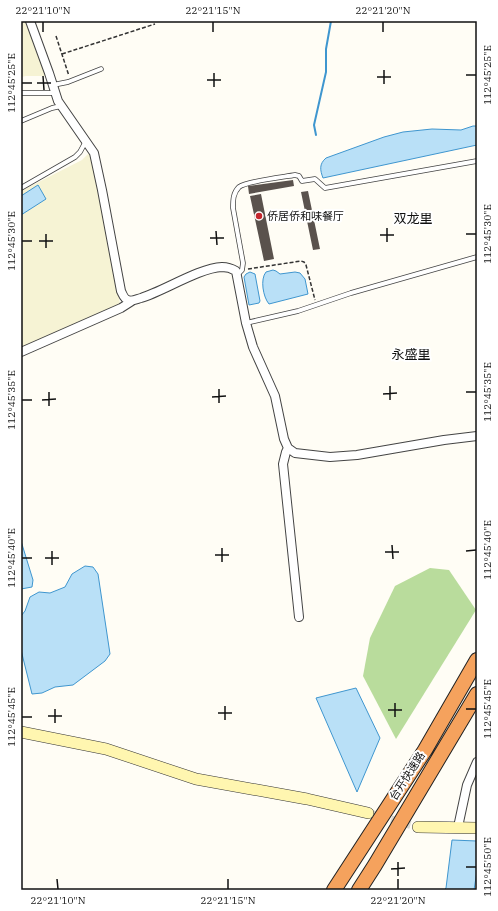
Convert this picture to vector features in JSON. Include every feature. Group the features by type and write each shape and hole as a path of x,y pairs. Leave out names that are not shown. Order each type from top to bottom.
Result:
{"highway":[{"name":"台开快速路","path":"334,890 425,750 477,660"},
{"name":"台开快速路","path":"359,890 477,694"}],"street":[{"path":"30,21 61,106 94,153 121,291 123,297 132,301"},
{"path":"21,352 121,308 132,301 150,295 199,273 216,268 231,268 236,272 240,271 246,323 253,347 275,396 282,433 288,448 295,453 330,457 357,455 444,440 477,436"},
{"path":"288,448 283,464 298,617"},
{"path":"21,732 106,749 196,779 307,799 368,813"},
{"path":"458,827 467,785 477,762"},
{"path":"418,826 477,828"}],"lane":[{"path":"21,93 54,89 101,69"},
{"path":"21,120 61,106"},
{"path":"21,188 75,157 87,141"},
{"path":"240,271 244,263 233,202 236,191 244,184 296,175 302,181 315,179 325,188 477,161"},
{"path":"246,323 298,312 351,293 477,257"}],"path":[{"path":"62,54 155,24"},
{"path":"56,36 71,81"},
{"path":"240,271 301,261 304,262 316,305"}],"shaded area":[{"path":"21,21 25,21 48,76 21,77"},
{"path":"90,152 95,169 120,304 21,350 21,191 82,160"}],"green space":[{"path":"430,568 449,570 476,610 396,739 363,676 370,638 395,586"}],"water":[{"path":"477,126 477,145 323,178 321,165 326,158 384,137 403,132 432,129 461,130"},
{"path":"38,185 46,199 21,215 21,196"},
{"path":"273,270 280,274 295,272 300,273 305,279 308,294 269,304 264,293 263,279 266,272"},
{"path":"250,272 255,274 260,301 259,303 249,305 244,277"},
{"path":"21,541 33,580 32,587 21,589"},
{"path":"85,566 93,567 98,574 110,654 105,661 73,685 55,687 42,693 32,694 21,650 21,616 25,611 30,597 39,592 50,593 65,587 72,574"},
{"path":"356,688 380,738 357,792 316,698"},
{"path":"452,840 477,841 477,871 474,890 444,890 446,888"}],"building":[{"path":"293,180 294,186 249,194 248,186"},
{"path":"308,191 320,249 313,250 301,192"},
{"path":"261,194 274,259 264,261 250,196"}],"waterway":[{"path":"316,135 314,125 326,72 326,49 331,21"}],"tunnel":[{"path":"368,813 418,827"}],"place":[{"name":"侨居侨和味餐厅","path":"259,216"}],"district":[{"name":"双龙里","path":"413,218"},
{"name":"永盛里","path":"411,354"}]}
